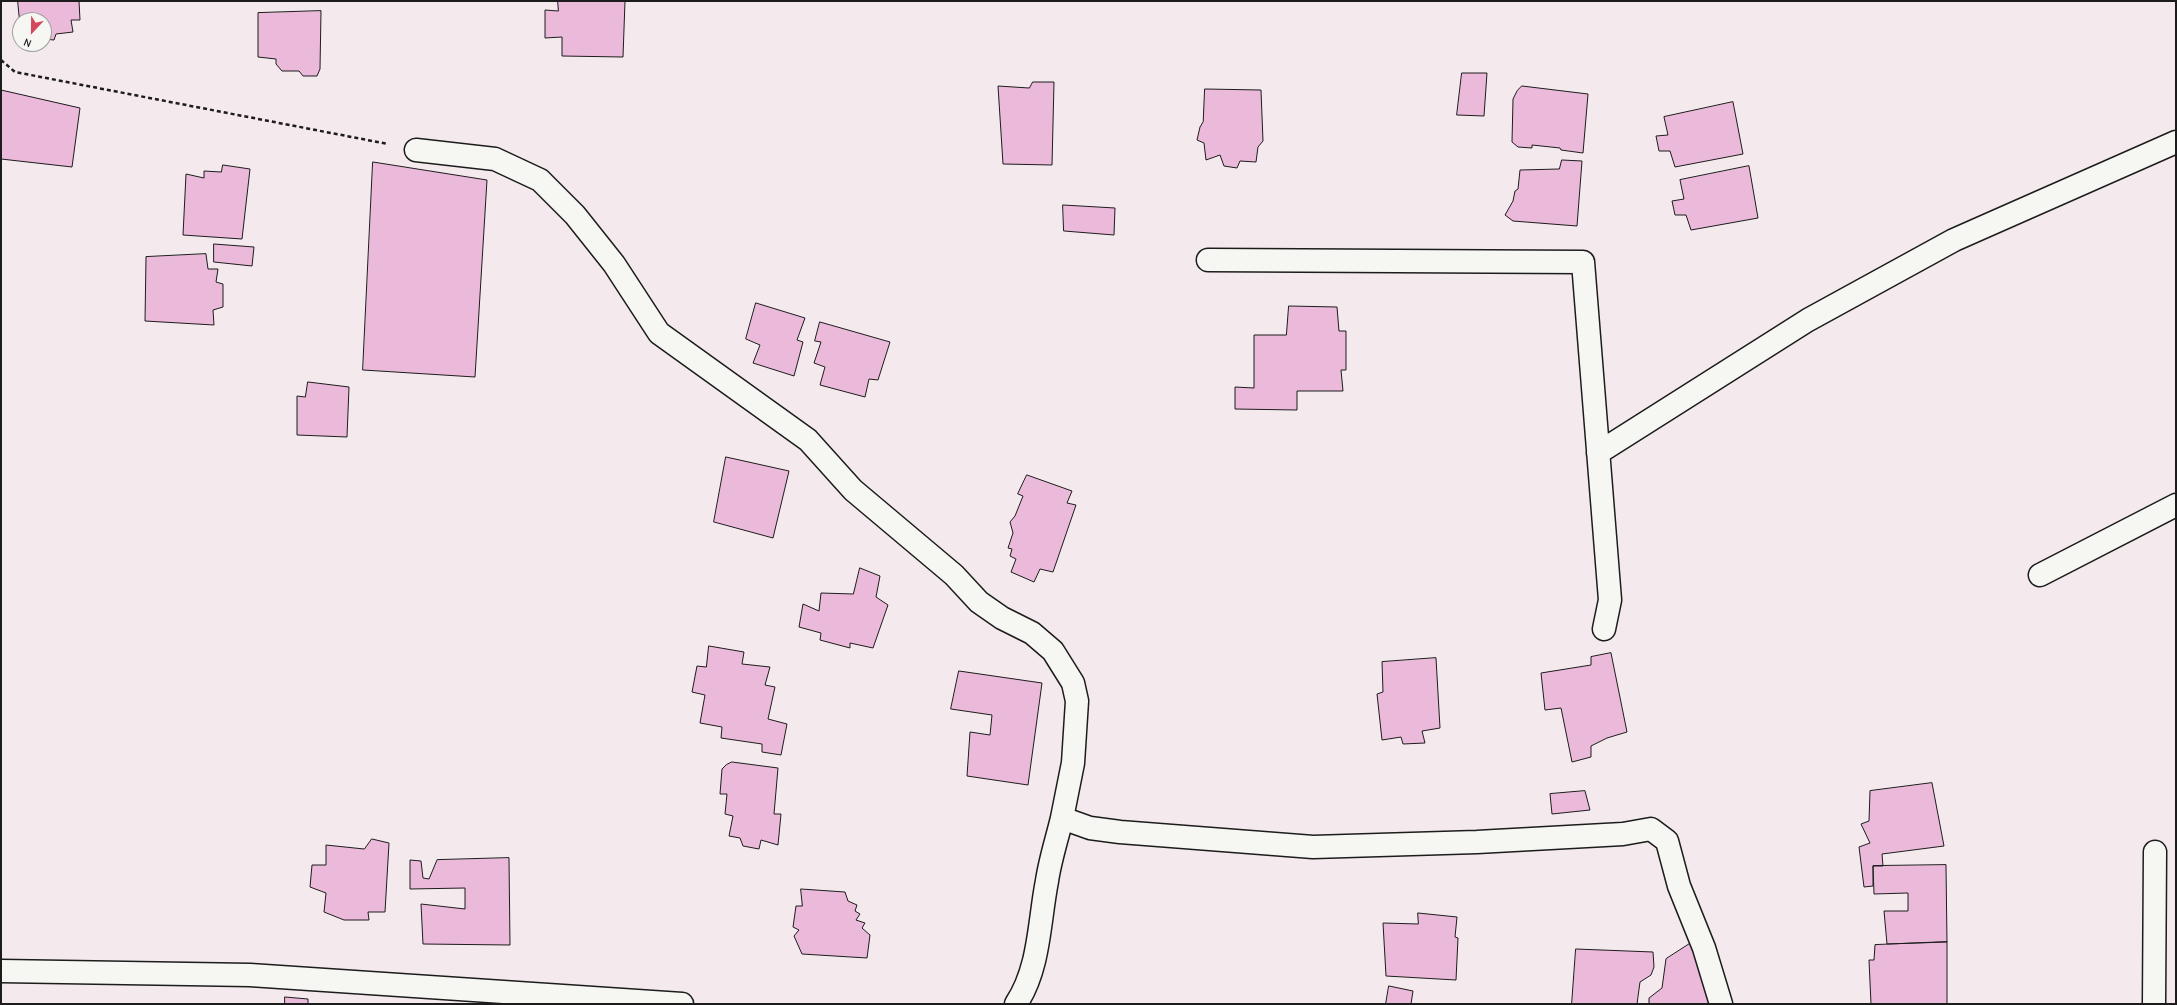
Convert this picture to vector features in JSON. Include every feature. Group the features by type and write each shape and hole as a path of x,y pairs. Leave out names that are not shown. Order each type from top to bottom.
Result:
{"street":[{"path":"1598,453 1808,320 1954,240 2176,142"},
{"path":"416,150 495,160 540,180 575,215 614,264 659,333 808,440 853,490 954,575 979,602 1002,618 1032,633 1053,651 1073,683 1077,701 1073,763 1062,818 1046,880 1041,927 1029,980 1016,1004"},
{"path":"1208,260 1583,262 1610,600 1604,629"},
{"path":"2040,575 2176,505"},
{"path":"1062,818 1090,828 1120,832 1313,847 1477,842 1623,834 1651,829 1667,841 1679,886 1704,948 1721,1004"},
{"path":"2154,1004 2155,852"},
{"path":"1,971 250,975 682,1004"}],"path":[{"path":"1,60 15,72 416,150"}],"building":[{"path":"18,1 79,1 80,20 71,20 73,32 56,34 54,40 52,40 52,12 19,12"},
{"path":"558,1 625,1 623,57 562,56 562,37 545,38 545,10 558,11"},
{"path":"321,11 320,69 317,76 303,76 299,71 282,71 276,64 276,59 258,57 258,13"},
{"path":"1462,73 1487,73 1484,116 1457,115"},
{"path":"1033,82 1054,82 1052,165 1003,164 998,86 1029,88"},
{"path":"1522,86 1588,94 1583,153 1561,150 1560,148 1532,145 1532,148 1518,147 1512,142 1513,99 1517,91"},
{"path":"1205,89 1261,90 1263,141 1258,147 1256,162 1240,161 1237,168 1224,166 1220,155 1206,160 1204,143 1197,140 1200,127 1203,122"},
{"path":"1,90 80,108 72,167 1,159"},
{"path":"1733,102 1743,154 1675,167 1670,151 1659,151 1656,136 1668,135 1664,117"},
{"path":"1562,160 1582,161 1577,226 1513,221 1505,215 1513,201 1515,191 1518,189 1520,170 1559,169"},
{"path":"373,162 487,180 475,377 363,370"},
{"path":"223,165 250,169 242,239 183,235 186,174 204,178 204,171 221,172"},
{"path":"1749,166 1758,218 1691,230 1686,215 1675,215 1672,201 1684,199 1680,180"},
{"path":"1063,205 1115,208 1114,235 1064,231"},
{"path":"214,244 254,247 252,266 214,262"},
{"path":"206,254 208,269 218,269 216,282 223,284 223,307 213,310 214,325 145,321 146,257"},
{"path":"756,303 805,318 797,340 803,342 794,376 753,363 760,345 746,339"},
{"path":"1289,306 1337,307 1339,331 1346,331 1346,370 1341,370 1343,391 1297,391 1297,410 1235,409 1235,387 1254,388 1254,335 1286,335"},
{"path":"820,322 890,342 878,380 869,379 865,397 820,385 825,367 814,363 821,342 815,341"},
{"path":"308,382 349,387 347,437 297,435 297,396 305,397"},
{"path":"726,457 789,471 773,538 714,522"},
{"path":"1027,475 1072,491 1067,503 1076,505 1053,572 1040,569 1034,582 1011,572 1016,559 1010,556 1012,549 1008,548 1013,533 1010,522 1015,516 1023,496 1018,494"},
{"path":"860,568 880,576 876,597 888,605 873,648 850,643 850,648 820,640 821,633 799,627 803,604 819,611 821,593 853,594"},
{"path":"709,646 744,652 742,664 770,667 765,685 775,687 768,719 787,724 781,755 762,752 762,744 721,738 722,727 700,723 705,695 692,692 697,666 706,667"},
{"path":"1611,653 1627,732 1607,738 1591,746 1591,757 1572,762 1561,708 1545,710 1541,673 1591,665 1591,657"},
{"path":"1436,658 1440,728 1422,731 1425,743 1403,744 1401,737 1382,740 1377,694 1383,692 1382,662"},
{"path":"959,671 1042,683 1028,785 967,776 970,732 990,735 992,715 951,709"},
{"path":"732,762 778,768 774,814 781,814 778,845 761,840 759,849 743,846 740,838 729,836 733,816 725,814 727,794 720,794 722,769"},
{"path":"1932,783 1944,846 1882,854 1883,866 1873,866 1873,886 1864,887 1859,847 1870,843 1861,824 1869,821 1870,791"},
{"path":"1585,791 1590,810 1552,814 1550,794"},
{"path":"372,839 389,843 385,912 368,912 369,920 344,920 324,912 326,893 310,887 312,865 326,865 326,845 364,849"},
{"path":"509,858 510,945 423,944 421,904 465,909 465,888 410,889 410,860 421,861 423,878 429,879 437,860"},
{"path":"1946,865 1947,942 1887,944 1884,911 1908,911 1908,893 1874,894 1873,866"},
{"path":"801,889 845,892 848,901 857,905 855,911 860,914 856,920 865,923 862,928 870,935 867,958 802,954 794,936 799,930 793,927 796,906 802,906"},
{"path":"1418,913 1457,917 1455,937 1458,938 1456,980 1386,976 1383,923 1418,924"},
{"path":"1947,942 1947,1004 1871,1004 1869,960 1874,960 1875,945"},
{"path":"1691,943 1710,1004 1649,1004 1649,998 1662,988 1666,959"},
{"path":"1576,949 1653,952 1654,967 1651,975 1640,982 1637,1004 1572,1004"},
{"path":"1389,986 1413,991 1411,1004 1386,1004"},
{"path":"285,997 308,999 308,1004 285,1004"}]}
